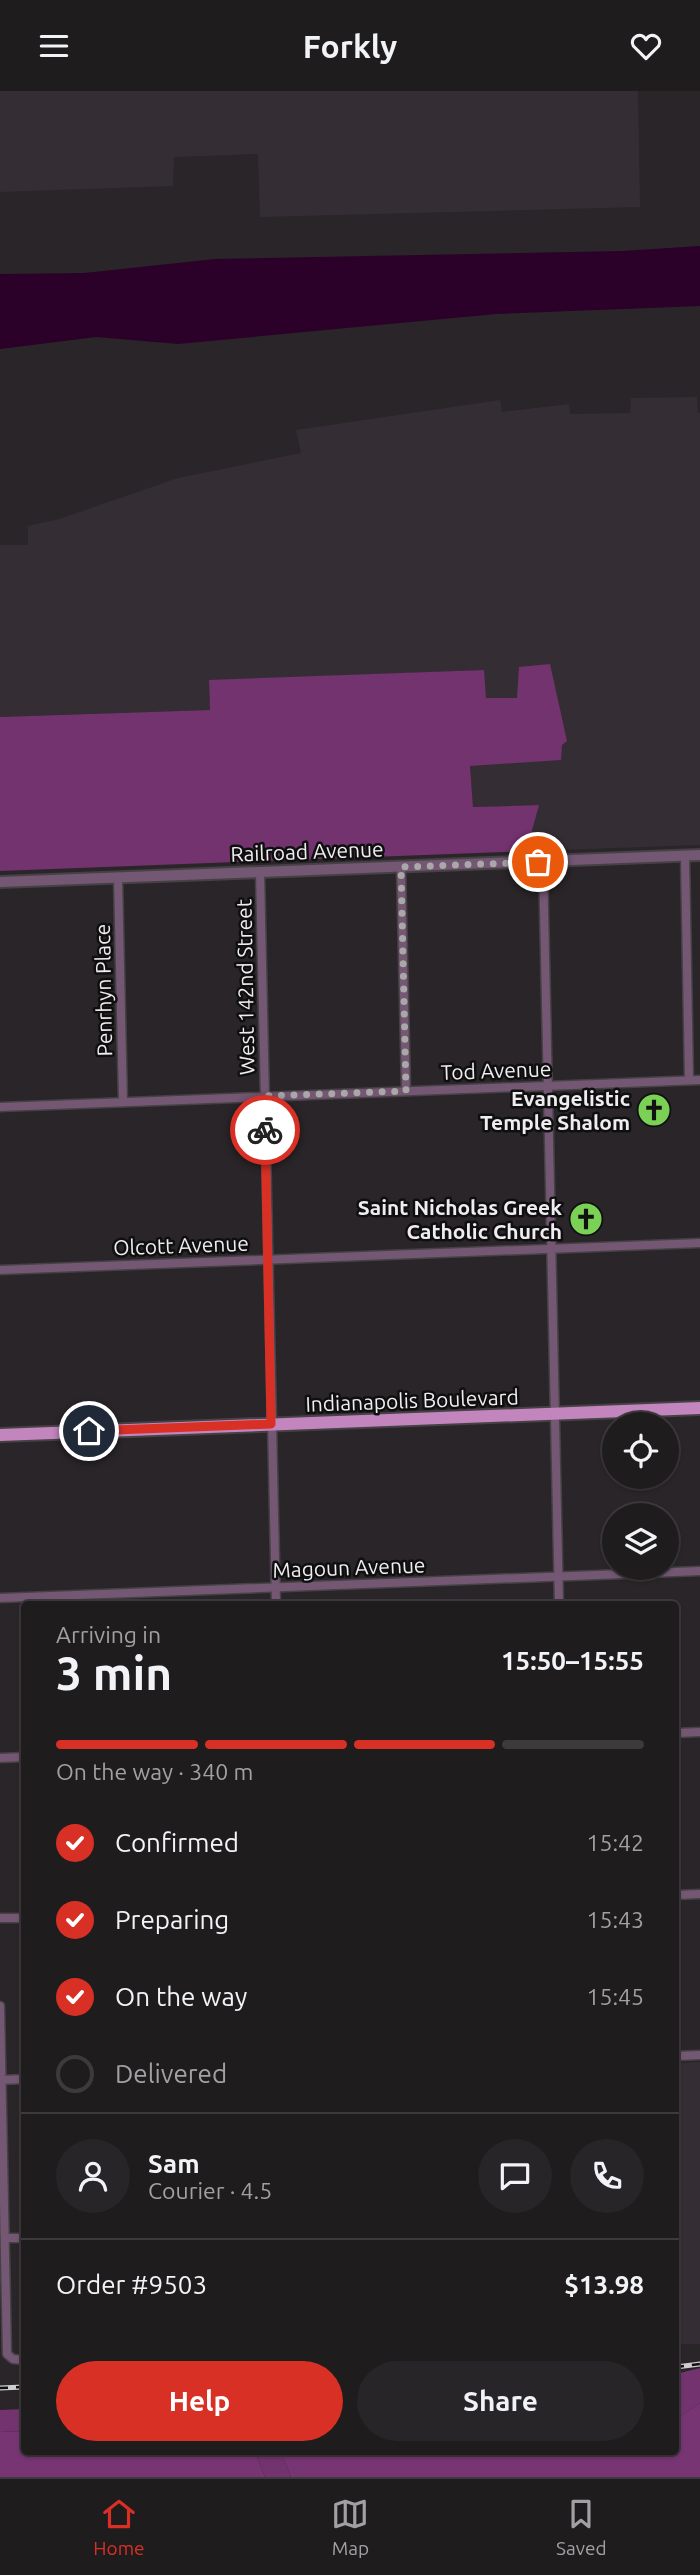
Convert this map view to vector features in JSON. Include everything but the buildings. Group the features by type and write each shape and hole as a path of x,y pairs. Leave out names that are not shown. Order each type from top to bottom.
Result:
{"main road":[{"name":"Indianapolis Boulevard","path":"0,1435 700,1408"}],"street":[{"name":"Railroad Avenue","path":"0,882 700,855"},
{"path":"685,856 689,1080"},
{"path":"543,862 559,1601"},
{"path":"401,867 406,1091"},
{"name":"West 142nd Street","path":"260,872 276,1601"},
{"name":"Penrhyn Place","path":"118,878 123,1102"},
{"name":"Tod Avenue","path":"0,1107 700,1080"},
{"name":"Olcott Avenue","path":"0,1270 700,1243"},
{"name":"Magoun Avenue","path":"0,1598 700,1571"},
{"path":"679,1733 700,1732"},
{"path":"0,1758 21,1757"},
{"path":"679,1895 700,1894"},
{"path":"0,1919 21,1918"},
{"path":"0,2007 7,2354 13,2359 21,2360"},
{"path":"679,2056 700,2055"},
{"path":"2,2080 21,2079"},
{"path":"5,2238 21,2238"}],"shaded area":[{"path":"0,91 638,91 640,207 260,217 258,154 174,157 173,186 0,192"},
{"path":"700,246 700,306 496,314 178,344 96,337 0,349 0,274 84,273 215,259 622,251"},
{"path":"697,397 700,413 700,845 530,851 538,805 473,807 470,766 518,698 486,699 483,670 209,681 210,710 0,717 0,545 28,545 28,526 59,519 178,478 301,453 296,430 500,400 502,412 569,404 570,414 630,413 631,398"},
{"path":"550,664 567,741 562,745 561,760 470,766 473,807 539,805 531,834 530,851 0,871 0,717 210,710 209,680 484,670 486,698 517,698 519,667"},
{"path":"700,2062 700,2344 679,2344 679,2063"},
{"path":"700,2368 700,2403 679,2417 679,2373"},
{"path":"700,2403 700,2477 291,2477 282,2455 679,2455 679,2417"},
{"path":"21,2409 21,2431 0,2432 0,2410"},
{"path":"21,2431 21,2455 256,2455 265,2477 0,2477 0,2432"},
{"path":"256,2455 282,2455 291,2477 265,2477"}],"railway":[{"path":"679,2367 700,2364"},
{"path":"0,2388 21,2387"}],"way so far":[{"path":"265,1130 265,1096 406,1091 401,867 538,862"}],"place":[{"name":"Evangelistic Temple Shalom","path":"654,1110"},
{"name":"Saint Nicholas Greek Catholic Church","path":"586,1219"}],"route":[{"path":"89,1431 271,1424 265,1130"}]}
